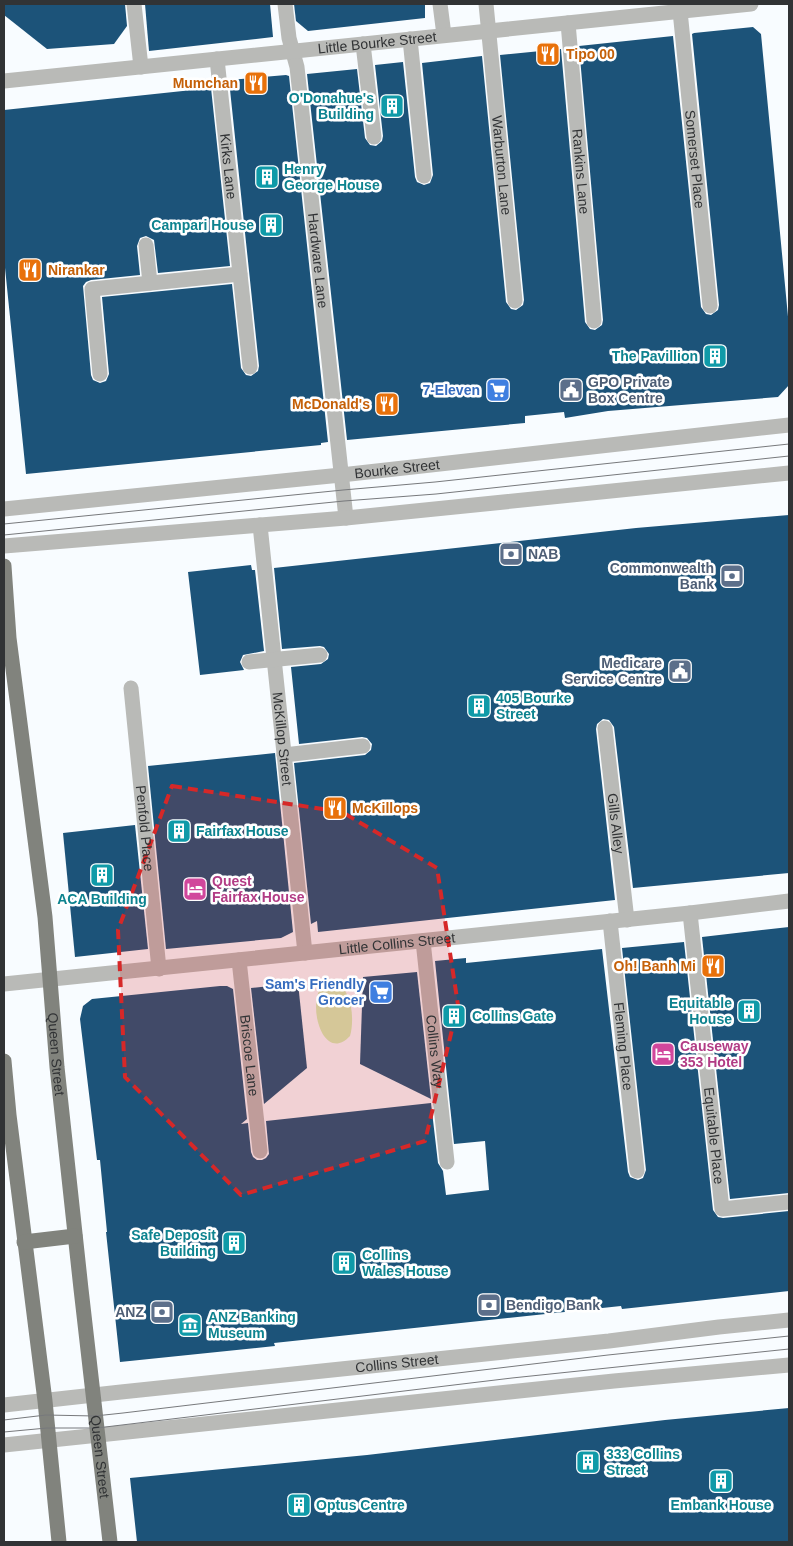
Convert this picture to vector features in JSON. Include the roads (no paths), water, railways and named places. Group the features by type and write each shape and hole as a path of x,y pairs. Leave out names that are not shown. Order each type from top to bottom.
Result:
{"main road":[{"name":"Queen Street","path":"4,566 9,638 44,917 57,1067 110,1542"},
{"path":"4,1061 24,1242 45,1401 59,1542"},
{"path":"24,1242 75,1236"}],"street":[{"path":"134,4 141,67"},
{"name":"Hardware Lane","path":"285,4 289,38 297,67 346,518"},
{"path":"440,4 444,35"},
{"name":"Warburton Lane","path":"486,4 515,301"},
{"name":"Little Bourke Street","path":"4,81 568,23 610,11 680,11 751,4"},
{"name":"Somerset Place","path":"680,11 710,306"},
{"name":"Rankins Lane","path":"568,23 594,320"},
{"path":"410,39 424,176"},
{"path":"364,44 374,137"},
{"name":"Kirks Lane","path":"217,59 250,367"},
{"path":"146,245 150,283"},
{"path":"100,374 92,289 240,274"},
{"name":"Bourke Street","path":"4,509 341,475 789,425"},
{"path":"4,546 346,518 468,504 789,473"},
{"name":"McKillop Street","path":"260,525 305,953"},
{"path":"248,662 320,655"},
{"name":"Penfold Place","path":"131,688 159,969"},
{"name":"Gills Alley","path":"605,728 627,920"},
{"path":"284,755 363,746"},
{"name":"Little Collins Street","path":"4,984 627,920 789,901"},
{"name":"Equitable Place","path":"690,913 722,1209 789,1202"},
{"name":"Fleming Place","path":"610,921 637,1171"},
{"name":"Collins Way","path":"423,941 447,1162"},
{"name":"Briscoe Lane","path":"239,960 260,1151"},
{"name":"Collins Street","path":"4,1405 608,1342 789,1320"},
{"path":"4,1445 789,1364"}],"tram line":[{"path":"4,524 435,482 789,444"},
{"path":"4,535 344,501 436,494 789,456"},
{"path":"4,1420 46,1415 95,1416 608,1355 789,1336"},
{"path":"4,1432 47,1428 97,1428 512,1378 789,1349"}],"place":[{"name":"Tipo 00","path":"548,54"},
{"name":"Mumchan","path":"256,83"},
{"name":"O'Donahue's Building","path":"392,106"},
{"name":"Henry George House","path":"267,177"},
{"name":"Campari House","path":"271,225"},
{"name":"Nirankar","path":"30,270"},
{"name":"The Pavillion","path":"715,356"},
{"name":"7-Eleven","path":"498,390"},
{"name":"GPO Private Box Centre","path":"571,390"},
{"name":"McDonald's","path":"387,404"},
{"name":"NAB","path":"511,554"},
{"name":"Commonwealth Bank","path":"732,576"},
{"name":"Medicare Service Centre","path":"680,671"},
{"name":"405 Bourke Street","path":"479,706"},
{"name":"McKillops","path":"335,808"},
{"name":"Fairfax House","path":"179,831"},
{"name":"ACA Building","path":"102,875"},
{"name":"Quest Fairfax House","path":"195,889"},
{"name":"Oh! Banh Mi","path":"713,966"},
{"name":"Sam's Friendly Grocer","path":"381,992"},
{"name":"Equitable House","path":"749,1011"},
{"name":"Collins Gate","path":"454,1016"},
{"name":"Causeway 353 Hotel","path":"663,1054"},
{"name":"Safe Deposit Building","path":"234,1243"},
{"name":"Collins Wales House","path":"344,1263"},
{"name":"Bendigo Bank","path":"489,1305"},
{"name":"ANZ","path":"162,1312"},
{"name":"ANZ Banking Museum","path":"190,1325"},
{"name":"333 Collins Street","path":"588,1462"},
{"name":"Embank House","path":"721,1481"},
{"name":"Optus Centre","path":"299,1505"}]}
